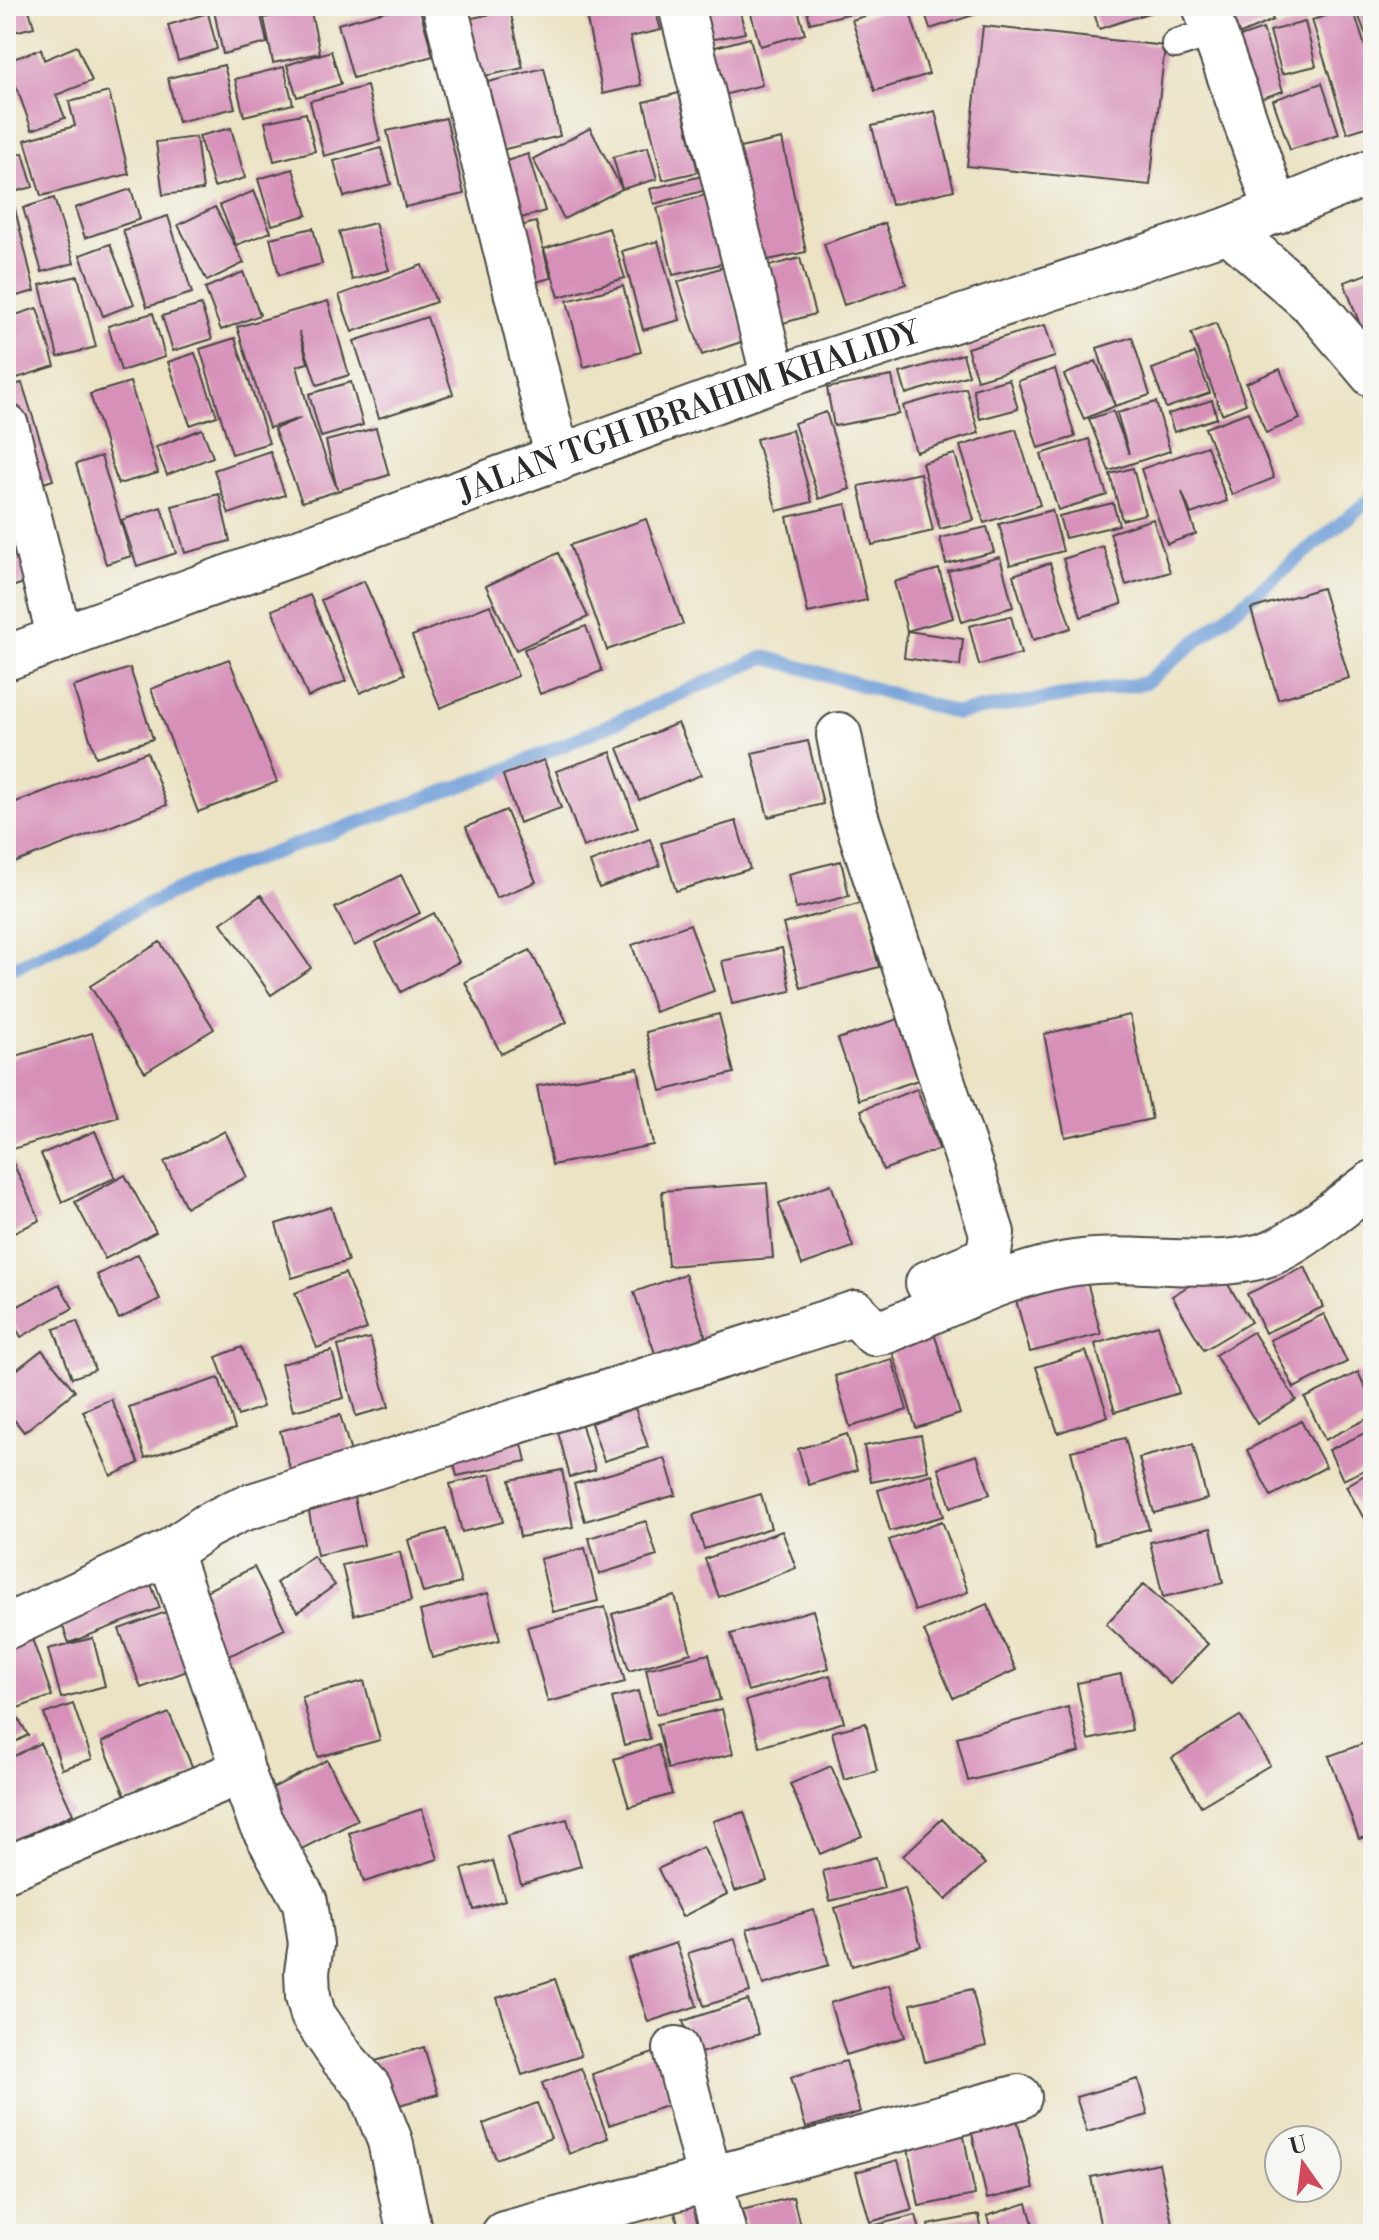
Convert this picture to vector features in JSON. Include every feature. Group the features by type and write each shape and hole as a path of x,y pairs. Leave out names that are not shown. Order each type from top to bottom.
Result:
{"street":[{"path":"445,6 558,459"},
{"path":"681,6 774,379"},
{"path":"1198,27 1277,211"},
{"name":"JALAN TGH IBRAHIM KHALIDY","path":"6,658 774,379 1228,230 1373,171"},
{"path":"1228,230 1313,304 1373,375"},
{"path":"6,426 60,639"},
{"path":"6,1627 169,1552 207,1526 239,1510 856,1313 980,1261 989,1253 992,1233 854,811 839,735"},
{"path":"856,1313 874,1333 886,1331 1036,1270 1085,1261 1227,1261 1263,1256 1290,1242 1373,1183"},
{"path":"169,1552 260,1821 305,1902 311,1944 307,1972 313,2015 343,2059 369,2088 390,2141 410,2234"},
{"path":"6,1869 242,1771"},
{"path":"676,2049 724,2234"},
{"path":"504,2234 1019,2097"}],"building":[{"path":"6,6 28,6 34,27 6,34"},
{"path":"213,6 259,6 267,43 223,54"},
{"path":"403,6 419,6 433,56 353,78 338,24"},
{"path":"584,6 654,6 661,30 630,37 641,85 603,94"},
{"path":"692,6 739,6 745,33 699,42"},
{"path":"749,6 797,6 805,34 760,46"},
{"path":"806,6 877,6 877,7 810,23"},
{"path":"897,6 908,6 929,74 875,91 852,20"},
{"path":"923,6 991,6 992,9 930,29"},
{"path":"1092,6 1167,6 1167,7 1099,29"},
{"path":"1213,6 1267,6 1273,20 1227,40"},
{"path":"1373,6 1373,53 1356,9"},
{"path":"310,8 320,53 273,63 264,18"},
{"path":"1353,8 1373,72 1373,125 1347,133 1312,20"},
{"path":"510,10 523,68 470,79 458,21"},
{"path":"208,13 217,49 178,61 168,25"},
{"path":"1305,22 1316,66 1282,74 1270,31"},
{"path":"983,26 1165,46 1150,185 967,166"},
{"path":"1263,29 1283,91 1248,103 1228,41"},
{"path":"750,38 762,85 708,99 696,52"},
{"path":"77,46 92,81 56,95 65,118 32,130 7,61 41,49 44,60"},
{"path":"331,51 341,84 297,97 287,65"},
{"path":"224,65 235,108 178,122 168,78"},
{"path":"284,67 293,104 244,116 235,79"},
{"path":"544,68 560,136 493,152 476,85"},
{"path":"1322,83 1339,134 1290,150 1273,100"},
{"path":"367,86 380,141 324,156 310,101"},
{"path":"109,92 129,174 41,196 25,140 75,126 69,102"},
{"path":"679,93 698,172 663,180 644,102"},
{"path":"935,111 954,190 891,205 872,126"},
{"path":"306,113 315,151 274,161 265,122"},
{"path":"446,118 464,194 405,207 387,131"},
{"path":"231,128 245,178 214,187 199,136"},
{"path":"590,128 622,189 564,219 533,159"},
{"path":"196,137 203,190 163,195 156,142"},
{"path":"782,139 806,252 754,263 730,150"},
{"path":"648,147 657,179 622,189 613,157"},
{"path":"381,148 391,184 344,197 334,161"},
{"path":"23,153 33,187 6,194 6,158"},
{"path":"528,154 545,211 508,222 491,166"},
{"path":"293,169 307,215 272,225 258,179"},
{"path":"706,175 710,189 654,204 650,189"},
{"path":"131,189 140,219 85,238 75,208"},
{"path":"254,191 271,232 236,245 220,205"},
{"path":"709,194 726,263 673,275 657,208"},
{"path":"12,197 35,291 6,299 6,199"},
{"path":"54,198 74,263 42,272 23,208"},
{"path":"215,207 244,263 207,281 178,225"},
{"path":"168,216 192,293 147,307 123,230"},
{"path":"536,222 551,278 520,286 504,230"},
{"path":"375,223 389,270 352,280 339,232"},
{"path":"885,223 906,284 844,305 824,244"},
{"path":"313,228 322,264 279,275 270,238"},
{"path":"609,228 625,278 559,297 544,249"},
{"path":"658,241 680,320 643,330 622,251"},
{"path":"110,244 134,304 103,316 80,255"},
{"path":"800,258 815,314 769,327 754,270"},
{"path":"422,265 436,302 352,332 339,295"},
{"path":"723,267 747,340 702,355 678,282"},
{"path":"243,272 260,315 221,330 205,288"},
{"path":"1373,272 1373,351 1370,352 1344,282"},
{"path":"78,276 96,347 58,357 40,285"},
{"path":"623,286 641,352 584,367 567,301"},
{"path":"328,301 349,375 317,385 299,331 308,363 297,366 310,415 337,489 326,441 376,428 389,475 302,502 274,429 301,418 269,428 237,327"},
{"path":"201,305 212,339 173,351 162,316"},
{"path":"37,308 55,366 8,381 6,318"},
{"path":"153,313 165,357 121,371 108,326"},
{"path":"427,317 453,394 379,418 354,341"},
{"path":"1216,323 1246,404 1222,414 1191,333"},
{"path":"1045,325 1055,357 977,380 967,348"},
{"path":"1132,337 1150,395 1115,406 1097,348"},
{"path":"235,338 269,443 232,454 200,349"},
{"path":"195,353 217,416 190,425 168,362"},
{"path":"1195,353 1210,393 1166,408 1152,369"},
{"path":"963,354 969,375 906,394 900,373"},
{"path":"1096,361 1115,406 1084,419 1064,375"},
{"path":"1055,369 1075,437 1038,448 1018,381"},
{"path":"1280,369 1300,419 1266,433 1246,383"},
{"path":"892,376 899,414 834,426 827,388"},
{"path":"1009,379 1018,409 980,419 973,389"},
{"path":"130,382 158,473 118,484 90,394"},
{"path":"351,382 363,425 321,437 309,394"},
{"path":"22,383 53,480 31,487 6,409 6,387"},
{"path":"966,388 979,433 916,452 903,406"},
{"path":"1212,400 1217,418 1174,432 1168,414"},
{"path":"1156,402 1170,451 1109,471 1089,419 1113,411 1129,454 1117,413"},
{"path":"826,412 850,489 819,499 794,423"},
{"path":"1248,412 1274,478 1232,495 1205,428"},
{"path":"202,429 213,457 167,475 156,447"},
{"path":"1016,429 1040,505 984,523 960,446"},
{"path":"792,430 812,502 777,511 756,439"},
{"path":"1089,439 1107,495 1058,510 1041,454"},
{"path":"1207,446 1227,501 1191,514 1182,492 1196,534 1167,544 1141,469"},
{"path":"270,451 285,495 229,514 214,470"},
{"path":"955,454 974,520 940,529 922,463"},
{"path":"101,456 131,556 106,564 76,464"},
{"path":"1133,468 1145,514 1122,520 1110,474"},
{"path":"920,473 933,531 872,545 859,486"},
{"path":"6,494 35,579 6,589"},
{"path":"219,494 230,541 185,553 172,506"},
{"path":"1113,503 1119,525 1065,538 1059,516"},
{"path":"846,504 867,600 808,613 787,517"},
{"path":"161,507 176,553 137,566 122,520"},
{"path":"1052,510 1063,551 1010,565 999,524"},
{"path":"646,519 683,624 607,650 570,545"},
{"path":"1153,519 1170,572 1126,585 1110,533"},
{"path":"987,527 994,552 946,564 940,538"},
{"path":"1103,546 1122,604 1081,617 1063,559"},
{"path":"558,553 588,617 516,650 486,586"},
{"path":"1000,557 1013,607 962,622 948,571"},
{"path":"1050,563 1071,628 1033,640 1013,575"},
{"path":"939,569 953,618 907,631 894,582"},
{"path":"364,581 405,674 360,693 321,600"},
{"path":"1322,588 1349,678 1278,699 1251,609"},
{"path":"310,595 346,681 308,697 272,610"},
{"path":"490,605 518,676 440,708 412,636"},
{"path":"1011,616 1021,654 979,665 969,626"},
{"path":"586,626 602,671 540,694 524,649"},
{"path":"907,631 963,639 960,666 904,658"},
{"path":"229,659 277,782 198,812 151,689"},
{"path":"130,668 153,739 96,757 73,687"},
{"path":"678,723 701,775 639,800 618,748"},
{"path":"808,741 823,804 768,817 752,753"},
{"path":"147,752 167,805 6,866 6,806"},
{"path":"611,752 638,828 583,847 556,771"},
{"path":"544,760 561,808 519,823 503,775"},
{"path":"506,810 536,882 496,898 466,827"},
{"path":"736,821 750,869 676,891 661,843"},
{"path":"650,839 660,866 599,888 590,862"},
{"path":"841,861 849,896 796,909 788,874"},
{"path":"401,875 420,913 354,946 335,908"},
{"path":"261,895 311,968 271,995 221,923"},
{"path":"862,903 879,967 801,988 783,924"},
{"path":"434,913 459,962 401,992 376,943"},
{"path":"690,924 714,991 655,1012 632,945"},
{"path":"160,942 214,1029 145,1072 90,986"},
{"path":"782,948 791,991 732,1004 722,961"},
{"path":"530,950 567,1022 501,1054 465,982"},
{"path":"719,1014 734,1073 661,1091 646,1032"},
{"path":"1130,1015 1152,1119 1065,1137 1044,1034"},
{"path":"898,1019 918,1080 859,1100 838,1039"},
{"path":"92,1033 118,1117 6,1151 6,1059"},
{"path":"638,1068 653,1145 552,1165 537,1086"},
{"path":"917,1089 939,1149 883,1170 861,1110"},
{"path":"95,1131 115,1178 62,1202 41,1154"},
{"path":"225,1131 247,1177 186,1207 164,1162"},
{"path":"12,1161 40,1220 6,1237 6,1163"},
{"path":"125,1175 156,1232 105,1259 75,1202"},
{"path":"767,1183 773,1258 668,1266 662,1191"},
{"path":"831,1184 853,1247 802,1265 779,1203"},
{"path":"331,1207 348,1261 292,1278 276,1224"},
{"path":"138,1254 160,1299 119,1319 97,1275"},
{"path":"1083,1267 1101,1334 1030,1352 1012,1285"},
{"path":"1305,1267 1323,1307 1265,1333 1247,1294"},
{"path":"1218,1268 1251,1322 1204,1350 1172,1296"},
{"path":"345,1273 367,1329 317,1348 295,1293"},
{"path":"685,1274 707,1341 657,1359 634,1292"},
{"path":"59,1284 73,1308 21,1337 7,1312"},
{"path":"1324,1314 1347,1362 1294,1388 1270,1340"},
{"path":"77,1321 95,1370 72,1378 54,1329"},
{"path":"931,1324 960,1414 916,1428 888,1337"},
{"path":"1158,1325 1179,1393 1115,1412 1095,1344"},
{"path":"1253,1332 1296,1400 1257,1424 1215,1355"},
{"path":"370,1338 389,1407 356,1416 338,1346"},
{"path":"242,1347 263,1407 238,1416 216,1357"},
{"path":"42,1350 75,1391 24,1432 6,1410 6,1378"},
{"path":"332,1351 344,1398 293,1411 281,1364"},
{"path":"1086,1351 1108,1416 1058,1433 1036,1367"},
{"path":"892,1359 907,1410 850,1427 835,1376"},
{"path":"1358,1372 1373,1404 1373,1416 1325,1440 1305,1398"},
{"path":"219,1378 235,1429 145,1458 129,1407"},
{"path":"111,1399 139,1463 111,1476 83,1411"},
{"path":"635,1408 648,1447 604,1461 591,1423"},
{"path":"340,1415 354,1463 293,1480 280,1431"},
{"path":"1301,1421 1326,1467 1271,1496 1247,1450"},
{"path":"581,1422 595,1470 570,1477 557,1428"},
{"path":"1373,1429 1373,1466 1343,1480 1329,1450"},
{"path":"847,1434 857,1470 809,1485 798,1449"},
{"path":"520,1435 526,1461 457,1476 451,1451"},
{"path":"921,1435 928,1471 871,1482 864,1446"},
{"path":"1125,1438 1149,1529 1095,1544 1071,1451"},
{"path":"1193,1444 1207,1499 1154,1513 1139,1458"},
{"path":"977,1455 990,1494 951,1507 938,1468"},
{"path":"665,1458 676,1495 585,1521 574,1484"},
{"path":"562,1470 573,1527 520,1537 510,1480"},
{"path":"1373,1470 1373,1535 1346,1486"},
{"path":"491,1474 503,1522 462,1532 450,1484"},
{"path":"932,1474 944,1516 890,1531 878,1490"},
{"path":"353,1493 364,1545 317,1555 307,1502"},
{"path":"761,1494 771,1528 704,1549 693,1515"},
{"path":"646,1521 657,1556 599,1574 589,1538"},
{"path":"942,1521 968,1592 915,1611 889,1540"},
{"path":"1211,1528 1223,1583 1163,1597 1150,1542"},
{"path":"446,1529 461,1583 423,1593 408,1540"},
{"path":"782,1531 796,1568 719,1597 705,1559"},
{"path":"585,1548 598,1601 553,1612 540,1559"},
{"path":"400,1552 411,1601 354,1615 342,1565"},
{"path":"313,1556 335,1585 298,1612 276,1583"},
{"path":"254,1567 285,1629 221,1660 190,1599"},
{"path":"146,1571 160,1608 69,1643 55,1605"},
{"path":"1144,1584 1208,1644 1170,1684 1106,1624"},
{"path":"488,1593 500,1640 432,1658 420,1611"},
{"path":"675,1596 691,1653 629,1671 612,1614"},
{"path":"987,1604 1016,1670 953,1698 924,1631"},
{"path":"605,1607 625,1682 548,1702 527,1627"},
{"path":"813,1610 829,1668 748,1691 731,1634"},
{"path":"169,1611 190,1670 141,1688 119,1629"},
{"path":"30,1633 52,1696 6,1712 6,1642"},
{"path":"93,1638 105,1686 61,1698 48,1649"},
{"path":"709,1654 720,1700 656,1714 646,1669"},
{"path":"1121,1674 1132,1730 1088,1740 1077,1683"},
{"path":"830,1675 844,1722 760,1747 746,1701"},
{"path":"364,1681 380,1740 318,1757 302,1697"},
{"path":"638,1691 650,1739 624,1745 612,1698"},
{"path":"73,1704 92,1759 62,1769 44,1714"},
{"path":"1068,1707 1080,1752 968,1781 957,1737"},
{"path":"722,1709 733,1754 668,1769 657,1724"},
{"path":"169,1713 195,1773 128,1802 102,1742"},
{"path":"16,1714 28,1735 6,1747 6,1719"},
{"path":"1240,1716 1270,1765 1201,1806 1172,1758"},
{"path":"866,1723 877,1771 844,1780 832,1732"},
{"path":"1373,1740 1373,1834 1359,1839 1329,1756"},
{"path":"40,1743 73,1814 6,1845 6,1760"},
{"path":"658,1745 672,1794 629,1807 614,1759"},
{"path":"327,1760 358,1820 288,1856 257,1796"},
{"path":"831,1766 862,1836 820,1854 790,1784"},
{"path":"422,1809 438,1859 364,1882 349,1833"},
{"path":"744,1812 767,1881 735,1891 713,1821"},
{"path":"567,1819 581,1866 521,1884 507,1836"},
{"path":"942,1819 985,1864 946,1900 903,1856"},
{"path":"703,1847 727,1894 682,1917 658,1869"},
{"path":"876,1857 884,1888 830,1901 823,1871"},
{"path":"493,1861 505,1900 474,1910 462,1869"},
{"path":"905,1888 921,1946 852,1966 835,1908"},
{"path":"814,1910 829,1965 763,1985 747,1929"},
{"path":"735,1939 750,1992 704,2006 688,1953"},
{"path":"676,1943 697,2006 648,2022 628,1959"},
{"path":"555,1979 581,2056 522,2075 497,1998"},
{"path":"889,1985 905,2037 846,2055 830,2003"},
{"path":"972,1989 986,2046 925,2062 911,2004"},
{"path":"748,2000 759,2034 694,2055 683,2021"},
{"path":"424,2047 438,2094 385,2109 372,2062"},
{"path":"656,2052 672,2104 609,2125 592,2074"},
{"path":"846,2061 860,2112 806,2128 791,2077"},
{"path":"581,2068 608,2138 569,2154 542,2083"},
{"path":"1138,2079 1148,2115 1087,2132 1076,2097"},
{"path":"537,2103 551,2138 496,2159 483,2124"},
{"path":"1017,2119 1034,2188 987,2199 971,2129"},
{"path":"962,2126 975,2195 919,2206 906,2138"},
{"path":"898,2160 912,2210 870,2222 856,2172"},
{"path":"1159,2163 1172,2223 1118,2234 1102,2234 1091,2177"},
{"path":"707,2192 720,2234 681,2234 672,2202"},
{"path":"793,2197 802,2234 748,2234 742,2210"},
{"path":"1027,2203 1036,2234 992,2234 987,2216"},
{"path":"916,2215 921,2234 844,2234 844,2233"},
{"path":"979,2215 982,2234 930,2234 928,2225"}],"waterway":[{"path":"6,971 201,879 508,769 765,657 957,713 1145,683 1373,497"}]}
